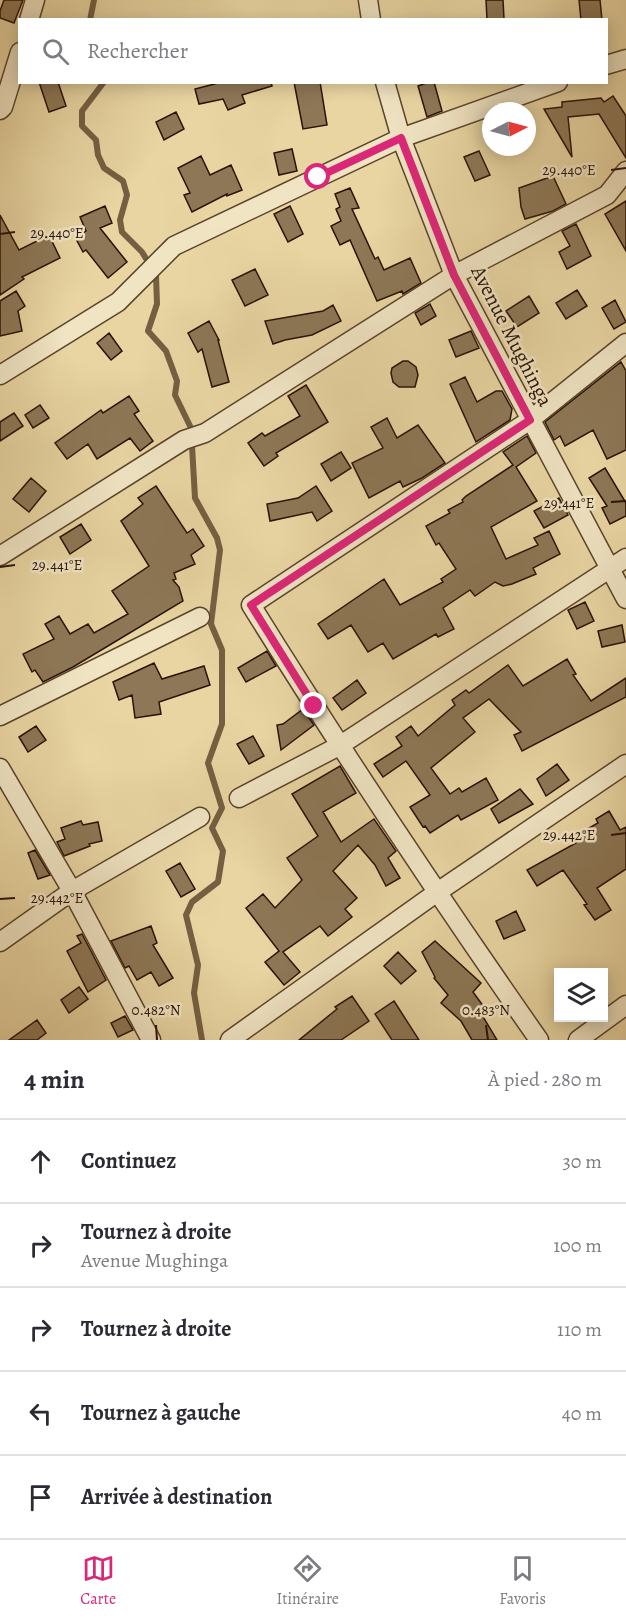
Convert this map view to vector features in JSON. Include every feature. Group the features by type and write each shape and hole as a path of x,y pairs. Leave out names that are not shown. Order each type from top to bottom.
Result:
{"street":[{"path":"30,18 35,0"},
{"path":"368,0 371,18"},
{"path":"0,110 3,107 18,58"},
{"path":"608,65 626,59"},
{"name":"Avenue Mughinga","path":"386,84 401,138 454,275 626,599"},
{"path":"0,375 118,302 174,246 401,138 552,84"},
{"path":"0,556 184,440 206,433 454,275 607,195 626,171"},
{"path":"539,1040 436,893 339,746 251,605 530,420 626,343"},
{"path":"239,798 339,746 626,558"},
{"path":"0,716 200,617"},
{"path":"230,1040 436,893 626,764"},
{"path":"0,768 72,891 151,1040"},
{"path":"0,942 72,891 200,817"},
{"path":"578,1040 626,1005"}],"building":[{"path":"4,0 23,0 14,23 0,18"},
{"path":"486,0 503,0 504,18 487,18"},
{"path":"579,0 600,0 602,18 581,18"},
{"path":"40,84 59,84 66,106 49,112"},
{"path":"214,84 272,84 272,86 242,95 245,103 228,110 223,99 199,104 195,89"},
{"path":"294,84 320,84 327,125 303,129"},
{"path":"435,84 442,111 427,117 418,86"},
{"path":"613,96 626,116 626,158 599,114 568,117 572,157 544,109 562,107 562,102 601,98 604,102"},
{"path":"176,112 184,129 164,140 156,122"},
{"path":"292,149 297,171 279,175 274,153"},
{"path":"479,151 490,175 475,181 464,157"},
{"path":"201,156 210,175 231,165 242,190 227,196 227,194 192,212 184,195 190,193 178,168"},
{"path":"553,176 566,204 553,211 525,219 519,188"},
{"path":"350,188 359,208 352,209 375,259 378,257 384,270 410,258 421,283 403,294 402,291 377,301 350,240 340,245 331,226 341,221 336,209 340,207 335,194"},
{"path":"626,201 626,251 605,214"},
{"path":"105,206 112,223 100,228 127,262 108,278 86,250 83,252 75,237 86,231 80,217"},
{"path":"290,206 303,234 288,242 274,214"},
{"path":"0,215 19,250 49,235 60,258 22,277 24,279 0,295"},
{"path":"576,224 591,256 567,269 559,252 570,246 562,231"},
{"path":"255,269 268,295 245,306 232,280"},
{"path":"577,290 587,306 566,319 556,303"},
{"path":"16,291 25,306 18,311 22,331 0,336 0,301"},
{"path":"529,296 539,313 517,327 506,311"},
{"path":"615,300 626,322 614,329 602,308"},
{"path":"430,304 436,316 421,325 415,313"},
{"path":"333,305 341,321 312,335 273,344 265,321 323,311"},
{"path":"209,321 219,340 229,382 212,387 202,349 198,352 188,333"},
{"path":"471,331 479,348 456,357 449,340"},
{"path":"109,333 122,351 111,360 97,343"},
{"path":"403,361 408,361 416,367 418,375 415,387 399,387 393,382 392,368"},
{"path":"621,362 626,371 626,450 607,459 593,430 565,446 560,436 554,440 545,422"},
{"path":"465,377 477,402 496,391 502,391 512,409 510,420 476,442 450,384"},
{"path":"306,385 328,422 276,453 278,456 264,466 248,443 262,433 265,436 300,416 288,396"},
{"path":"129,396 139,411 134,414 153,441 140,451 130,438 97,459 88,444 67,459 55,443 101,410 103,413"},
{"path":"40,405 49,418 33,428 25,415"},
{"path":"14,413 23,426 0,441 0,422"},
{"path":"387,418 397,438 418,425 445,463 403,487 400,481 369,498 352,463 383,448 371,427"},
{"path":"527,436 536,453 516,467 537,501 491,527 506,559 538,545 534,538 549,531 560,554 533,568 536,574 512,584 503,586 495,582 475,596 470,590 443,608 454,629 438,637 436,634 393,659 383,643 368,652 351,625 328,639 318,624 384,579 400,605 443,582 441,579 456,569 439,543 436,545 426,526 450,513 448,510 463,502 466,496 513,465 503,452"},
{"path":"341,452 351,468 331,481 321,464"},
{"path":"605,468 626,503 626,516 610,524 602,508 607,506 589,478"},
{"path":"31,478 46,491 29,512 13,499"},
{"path":"156,486 187,533 193,529 204,546 191,555 195,564 174,573 176,579 173,580 179,587 183,601 73,667 43,682 35,670 32,672 23,654 54,639 45,624 59,616 70,634 88,624 94,633 128,614 112,591 149,566 121,521 143,504 138,498"},
{"path":"316,486 332,511 317,521 312,512 270,521 267,504 298,498"},
{"path":"559,498 568,515 544,528 534,511"},
{"path":"81,524 91,540 70,554 60,537"},
{"path":"585,602 594,621 577,629 568,610"},
{"path":"622,625 625,642 602,647 598,631"},
{"path":"267,651 276,666 246,682 238,668"},
{"path":"567,659 576,674 573,675 591,701 626,678 626,697 522,751 514,735 521,732 489,699 463,718 475,732 431,768 450,794 459,788 462,792 486,778 498,800 461,820 458,815 430,833 425,826 423,827 410,807 430,795 406,761 383,777 374,764 402,746 396,737 411,726 418,736 455,705 452,700 466,690 469,693 508,665 523,686"},
{"path":"154,663 162,679 204,666 210,685 159,702 161,714 135,718 132,695 119,700 113,682"},
{"path":"357,680 366,693 342,710 333,698"},
{"path":"303,709 314,725 281,750 277,725 283,724"},
{"path":"36,726 46,740 28,752 19,737"},
{"path":"253,736 264,756 249,764 237,744"},
{"path":"557,764 569,780 546,796 537,779"},
{"path":"340,766 356,793 323,812 341,842 374,819 396,851 388,858 400,878 386,886 375,865 358,845 333,871 357,898 345,909 352,917 328,936 320,926 283,952 300,972 284,985 265,962 279,951 246,908 263,894 275,908 302,880 287,858 318,836 292,794"},
{"path":"520,789 533,804 499,823 491,809"},
{"path":"609,811 620,830 626,827 626,869 597,888 611,910 595,920 584,905 587,904 563,870 537,886 527,870 576,843 573,837 598,823 596,819"},
{"path":"81,821 83,825 98,822 102,841 89,844 90,846 64,856 57,842 65,839 61,828"},
{"path":"35,850 50,875 38,879 28,853"},
{"path":"180,863 195,889 181,897 166,871"},
{"path":"516,911 525,930 504,939 496,921"},
{"path":"151,926 157,943 153,945 173,978 159,986 151,972 137,980 129,966 125,968 111,941"},
{"path":"82,934 106,980 88,992 67,951 81,943 77,936"},
{"path":"435,941 481,983 473,992 487,1011 482,1015 497,1040 472,1040 461,1021 441,1003 448,995 434,978 422,952"},
{"path":"398,952 416,971 401,984 384,966"},
{"path":"79,987 88,999 69,1013 61,1000"},
{"path":"352,996 369,1021 341,1040 299,1040 337,1009 335,1007"},
{"path":"394,1001 419,1040 392,1040 375,1014"},
{"path":"125,1016 133,1030 118,1037 111,1023"},
{"path":"37,1020 46,1033 37,1040 9,1040"}],"waterway":[{"path":"90,18 94,0"},
{"path":"102,84 82,111 82,126 96,140 98,155 104,168 123,181 127,195 120,220 122,232 142,252 156,275 157,304 148,331 166,351 177,381 175,395 191,428 195,498 217,538 220,550 211,624 222,650 222,724 208,763 222,808 212,828 223,851 218,882 192,902 186,915 198,965 194,993 202,1040"}],"route":[{"path":"314,706 251,605 530,420 454,275 401,138 318,177"}]}
